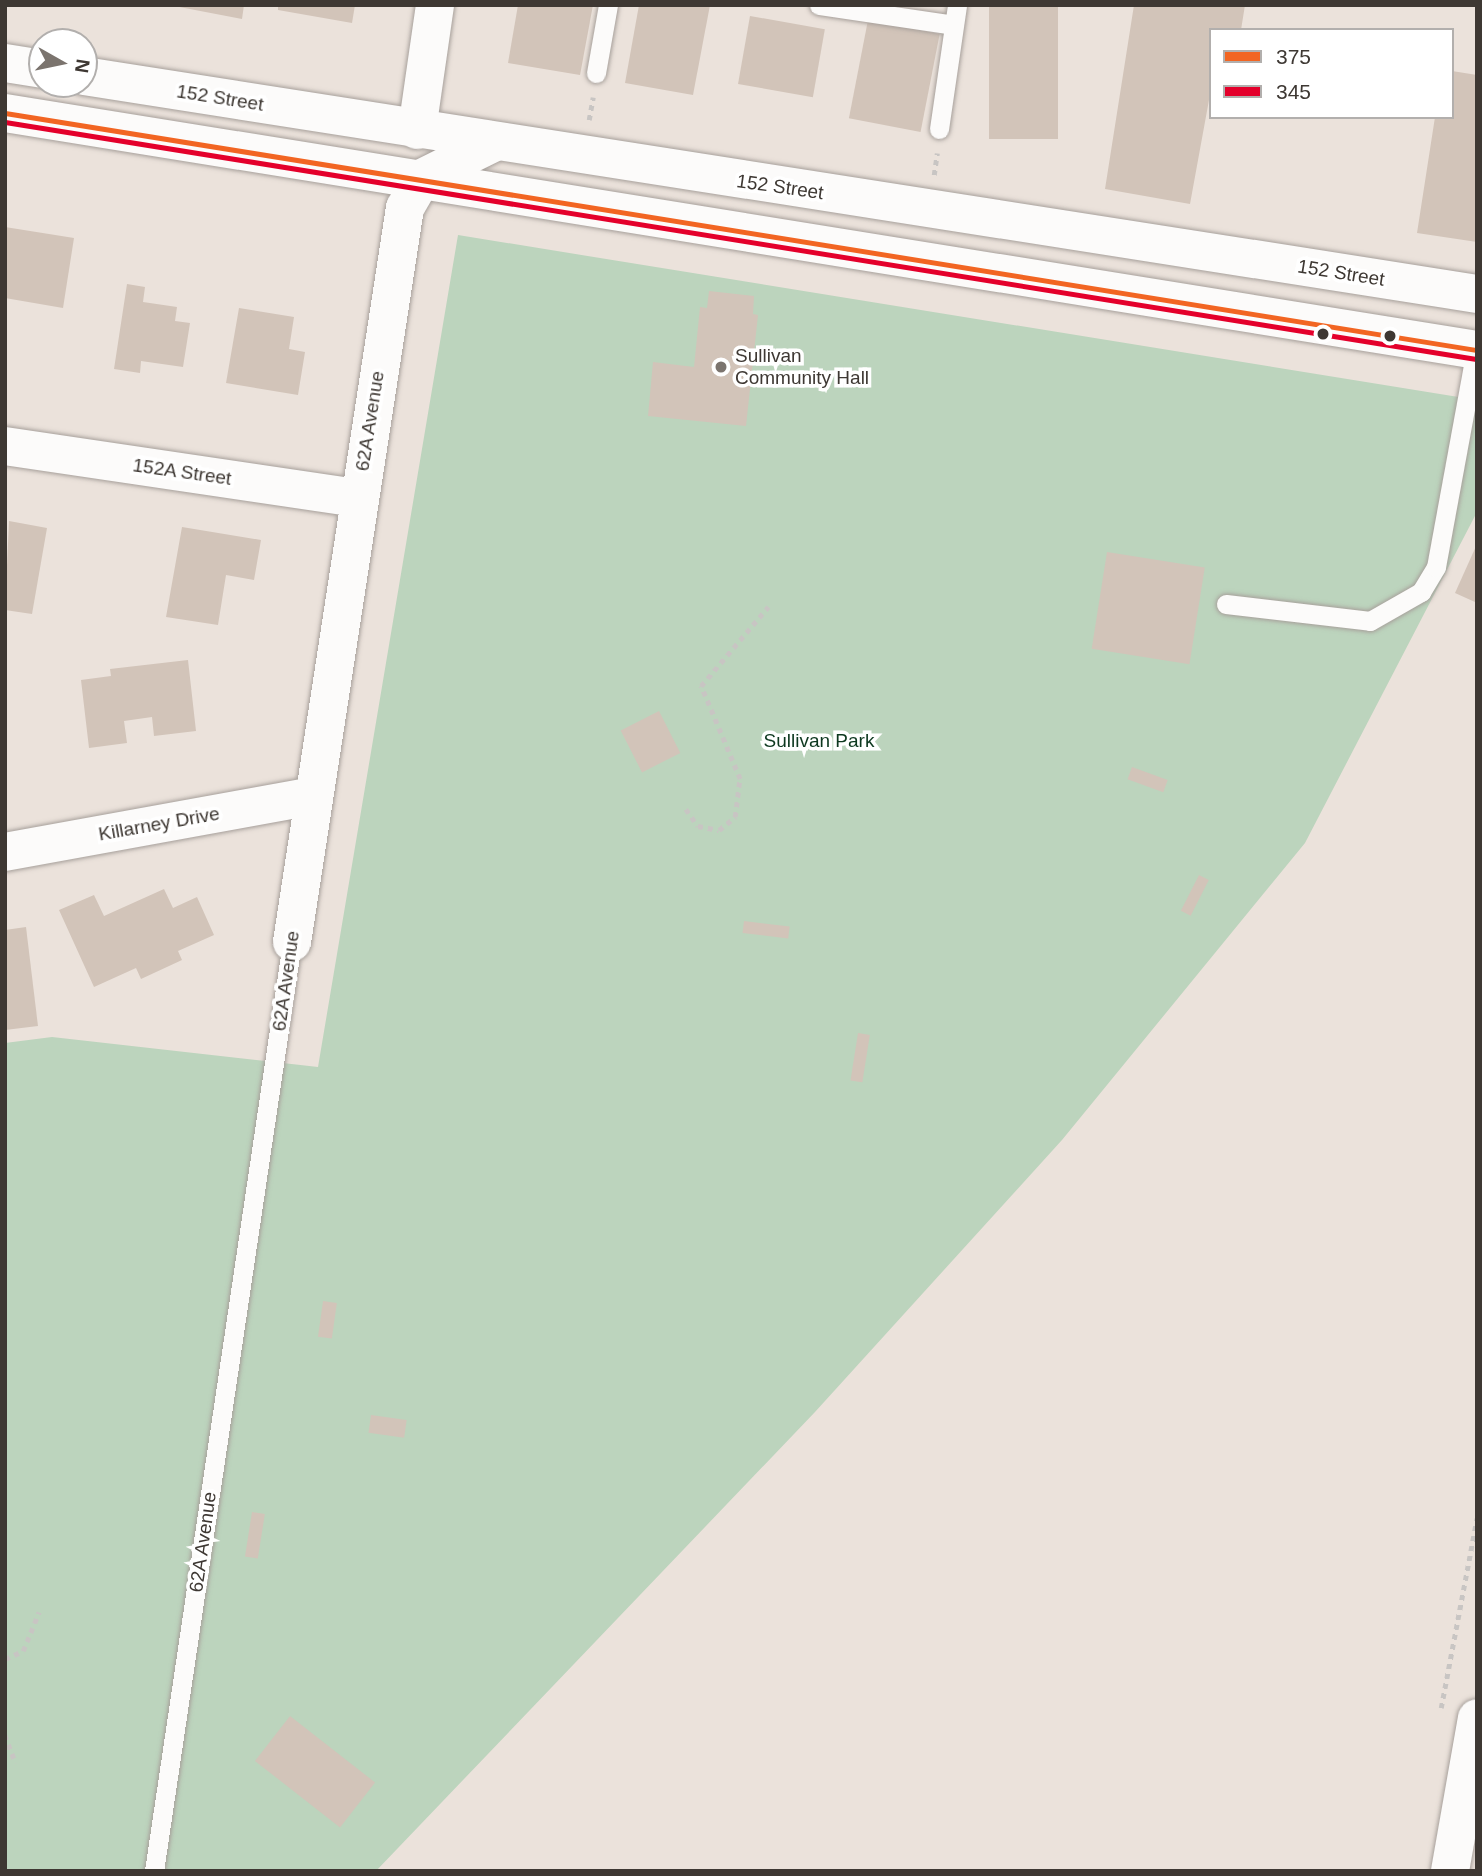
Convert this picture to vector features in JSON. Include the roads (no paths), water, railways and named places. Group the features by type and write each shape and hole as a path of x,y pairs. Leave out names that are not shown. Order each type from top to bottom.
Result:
{"main road":[{"path":"418,130 435,5"},
{"path":"5,63 28,67"},
{"name":"152 Street","path":"98,78 1477,294"},
{"path":"5,113 422,178 1476,350"},
{"path":"422,178 495,142"},
{"name":"62A Avenue","path":"292,942 358,498 405,208 422,178"},
{"name":"152A Street","path":"5,446 358,498"},
{"name":"Killarney Drive","path":"5,852 313,796"},
{"path":"1450,1871 1477,1718"}],"lane":[{"path":"595,78 608,5"},
{"path":"819,5 954,25"},
{"path":"939,129 957,5"},
{"path":"1226,604 1370,621 1421,592 1436,568 1476,350"},
{"name":"62A Avenue","path":"154,1871 292,942"}],"place":[{"name":"Sullivan Community Hall","path":"721,367"}],"park label":[{"name":"Sullivan Park","path":"819,741"}]}
